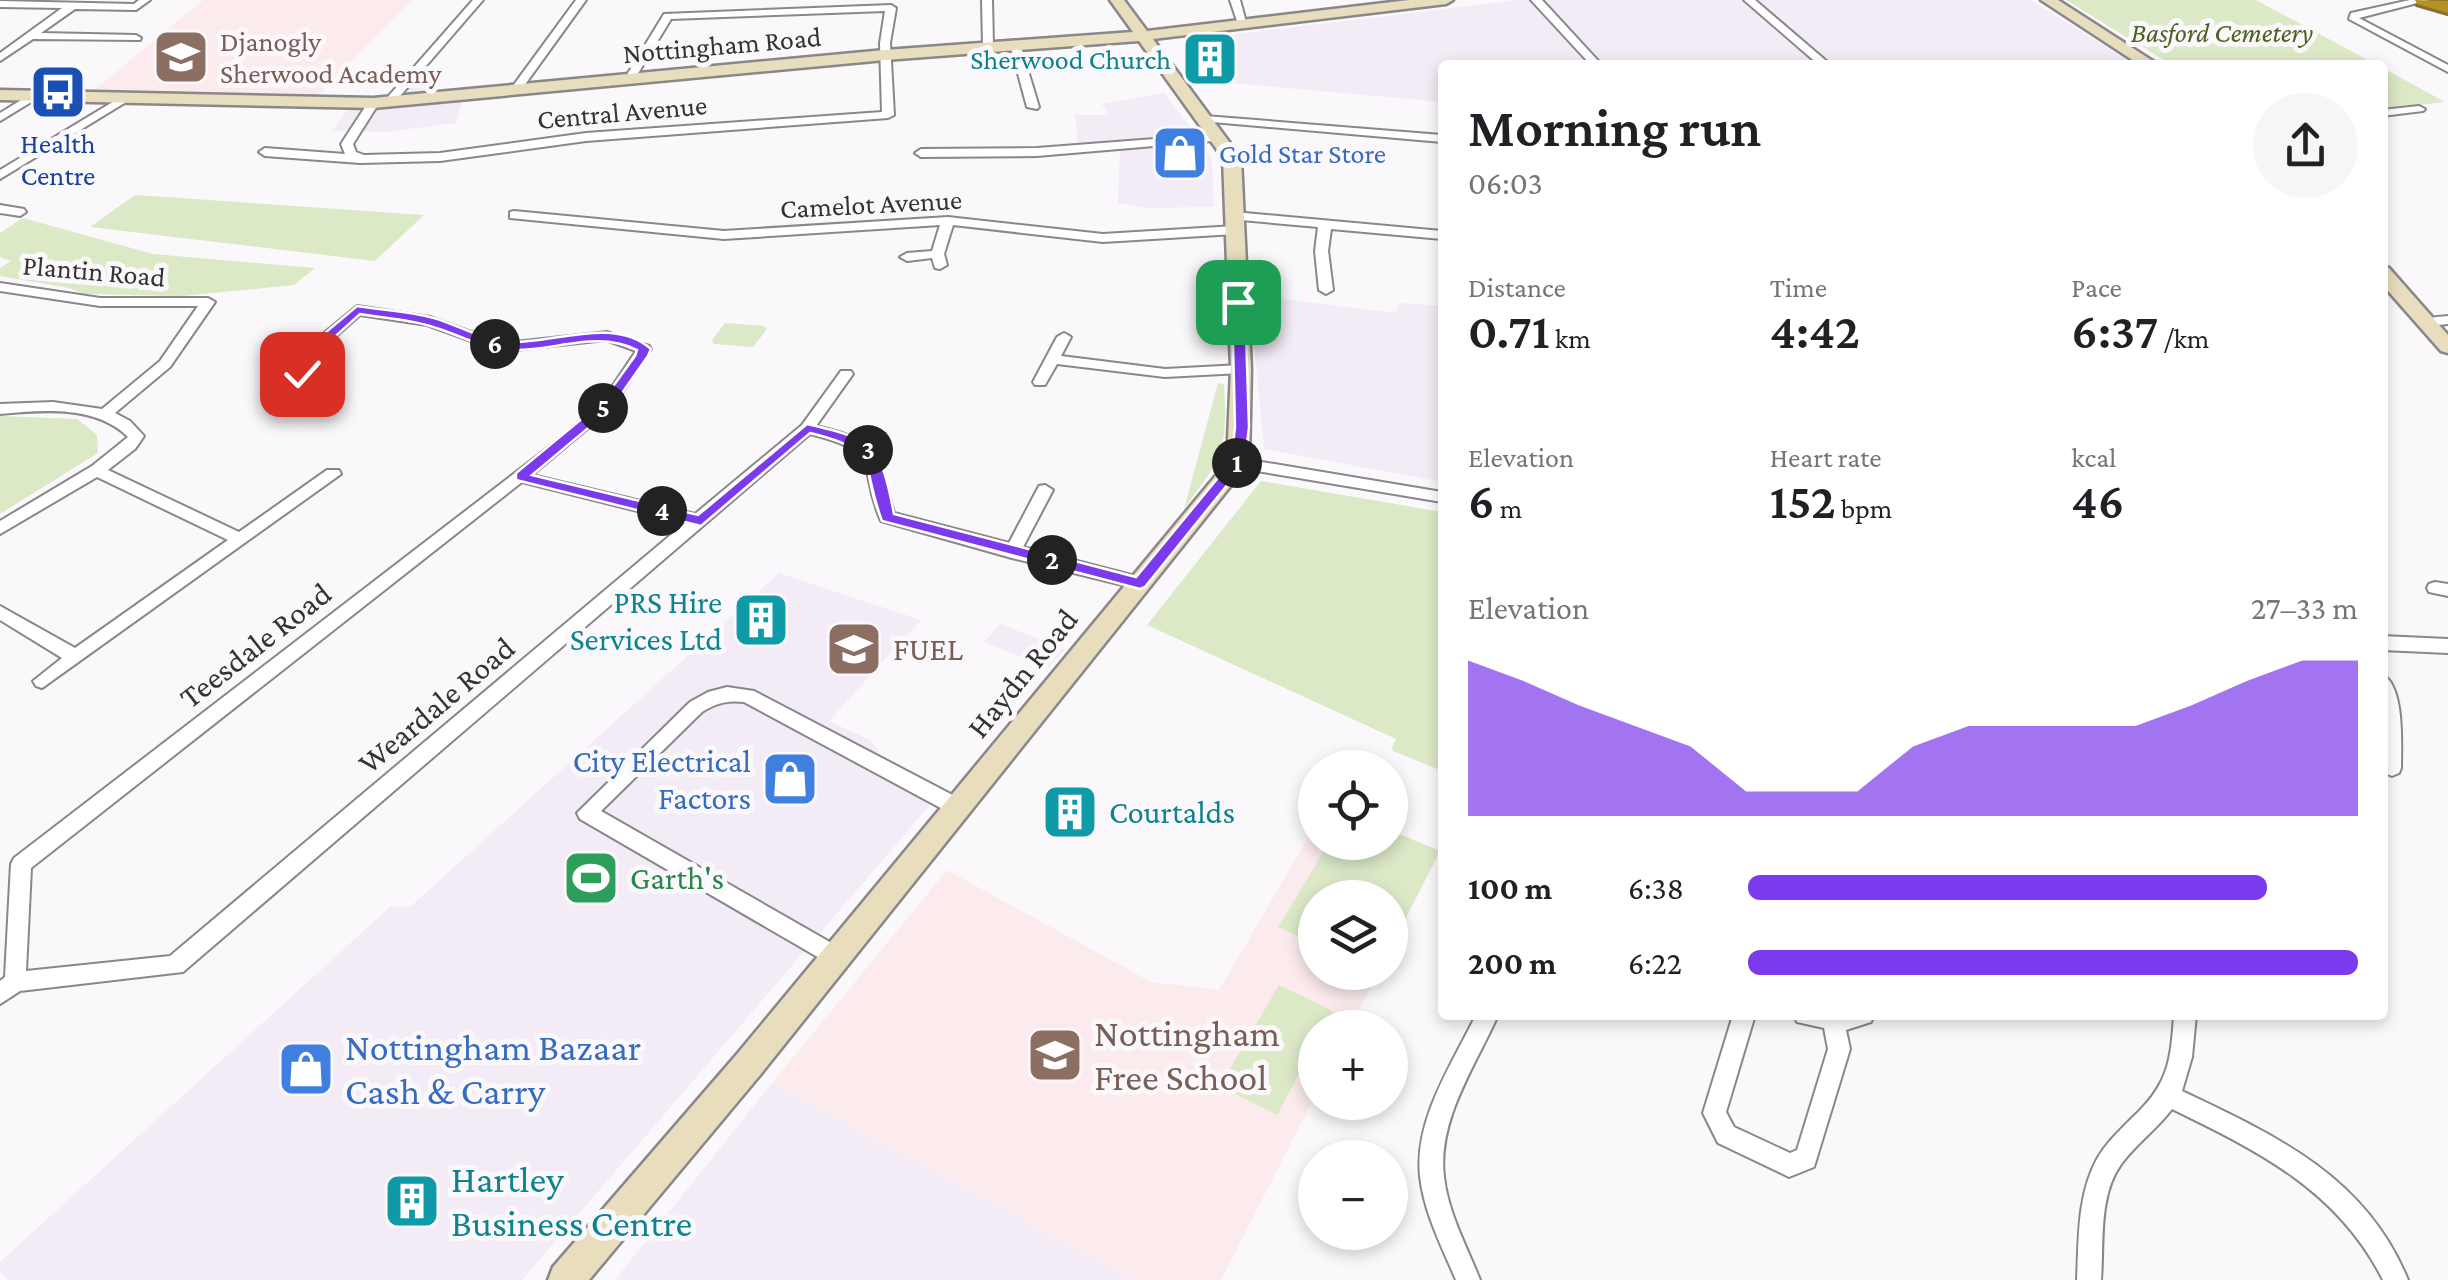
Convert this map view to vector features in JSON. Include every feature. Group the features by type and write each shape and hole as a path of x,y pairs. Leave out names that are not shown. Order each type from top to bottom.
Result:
{"highway":[{"path":"2424,0 2446,3"}],"street":[{"path":"362,160 350,154 347,144 478,0"},
{"path":"516,88 582,0"},
{"path":"987,0 988,46"},
{"path":"1116,0 1139,36 1212,128 1234,165 1242,369 1238,463 1438,496"},
{"path":"1236,0 1243,24"},
{"name":"Nottingham Road","path":"0,96 382,102 988,46 1139,36 1362,5 1446,0"},
{"path":"1536,0 1592,60"},
{"path":"1748,0 1820,60"},
{"path":"2048,0 2144,60"},
{"path":"2424,0 2355,14 2354,19 2448,68"},
{"path":"0,4 140,4"},
{"path":"0,58 72,6"},
{"path":"630,78 668,16 890,8 885,55"},
{"path":"30,36 136,38"},
{"path":"1015,44 1032,106"},
{"path":"0,45 17,46"},
{"name":"Central Avenue","path":"266,152 362,160 440,158 586,137 888,115 885,55"},
{"path":"0,118 36,96"},
{"path":"4,170 125,98"},
{"path":"2388,112 2419,108"},
{"path":"919,152 1037,152 1212,128 1438,139"},
{"path":"0,209 20,212"},
{"name":"Camelot Avenue","path":"514,216 572,215 754,235 948,221 1103,238 1235,223 1325,224 1438,235"},
{"path":"907,257 939,259 948,221"},
{"path":"1325,224 1318,255 1326,290"},
{"path":"2388,277 2438,322 2448,347"},
{"name":"Plantin Road","path":"0,287 100,302 208,302 164,364 104,416"},
{"name":"Teesdale Road","path":"8,988 21,864 521,477 606,406 644,349 607,336 515,346 488,344 430,321 357,310 312,350 302,374"},
{"path":"1040,382 1064,337"},
{"path":"1052,359 1165,373 1242,369"},
{"name":"Weardale Road","path":"8,988 175,965 807,428 846,374"},
{"path":"0,409 55,405 104,416 136,436 134,444 0,528"},
{"path":"807,428 847,438 866,448 881,484 887,518 1012,552 1115,574 1140,584"},
{"name":"Haydn Road","path":"566,1280 1238,463"},
{"path":"95,470 239,538"},
{"path":"42,680 333,474"},
{"path":"521,477 701,521"},
{"path":"1012,552 1045,490"},
{"path":"0,612 75,657"},
{"path":"2388,643 2448,646"},
{"path":"835,956 588,812 696,707 730,693 748,696 956,808"},
{"path":"2388,703 2392,718 2392,768"},
{"path":"1468,1280 1436,1195 1430,1164 1434,1132 1485,1020"},
{"path":"1742,1020 1714,1113 1726,1135 1789,1165 1806,1159 1839,1049 1833,1020"},
{"path":"2089,1280 2097,1193 2104,1169 2119,1147 2168,1096 2182,1060 2185,1020"},
{"path":"2168,1096 2260,1140 2328,1185 2367,1225 2396,1280"}],"shaded area":[{"path":"203,0 412,0 316,97 93,91"},
{"path":"1518,0 2030,0 2128,60 1438,60 1438,102 1232,83 1197,84 1191,76 1236,69 1220,36"},
{"path":"420,73 440,73 431,101 463,99 456,123 385,132 332,131 348,109 394,105"},
{"path":"1164,93 1197,136 1078,143 1075,115 1108,115 1102,104"},
{"path":"1204,144 1212,161 1214,207 1144,208 1118,203 1120,149"},
{"path":"1263,297 1396,313 1399,303 1438,306 1438,481 1264,449 1251,314"},
{"path":"779,573 921,620 829,721 872,741 883,760 942,791 522,1280 9,1280 0,1272 0,1262 391,906 410,907"},
{"path":"1000,624 1065,649 1048,668 984,642"},
{"name":"Nottingham Free School","path":"1408,838 1438,850 1408,914 1408,880 1298,880 1298,990 1369,990 1359,1010 1298,1010 1298,1120 1303,1120 1221,1280 1134,1280 772,1083 947,870 1151,982 1219,990 1298,855 1298,860 1408,860"},
{"path":"772,1083 1134,1280 615,1280"}],"green space":[{"name":"Basford Cemetery","path":"2066,0 2256,0 2368,60 2164,60"},
{"name":"Basford Cemetery","path":"2388,71 2445,102 2388,108"},
{"path":"135,195 424,215 375,261 90,227"},
{"path":"23,218 153,254 315,268 294,285 182,296 84,294 0,276 0,268 11,261 0,257 0,233"},
{"path":"725,323 767,329 753,347 714,344 712,340"},
{"path":"1218,383 1224,384 1225,406 1220,452 1184,509"},
{"path":"0,416 77,419 97,435 98,453 0,514"},
{"path":"1261,481 1438,511 1438,769 1408,757 1408,750 1391,750 1396,739 1147,625"},
{"path":"1408,838 1438,850 1408,914 1408,880 1307,880 1319,860 1408,860"},
{"path":"1298,894 1298,937 1278,927"},
{"path":"1279,985 1331,1010 1298,1010 1298,1076 1277,1115 1220,1086"}],"place":[{"name":"Djanogly Sherwood Academy","path":"181,57"},
{"name":"Sherwood Church","path":"1210,59"},
{"name":"Health Centre","path":"58,92"},
{"name":"Gold Star Store","path":"1180,153"},
{"name":"PRS Hire Services Ltd","path":"761,620"},
{"name":"FUEL","path":"854,649"},
{"name":"City Electrical Factors","path":"790,779"},
{"name":"Courtalds","path":"1070,812"},
{"name":"Garth's","path":"591,878"},
{"name":"Nottingham Free School","path":"1055,1055"},
{"name":"Nottingham Bazaar Cash & Carry","path":"306,1069"},
{"name":"Hartley Business Centre","path":"412,1201"}],"route":[{"path":"302,374 312,350 357,310 430,321 488,344 515,346 607,336 638,345 644,349 641,356 606,406 521,477 701,521 807,428 847,438 866,448 881,484 887,518 1012,552 1115,574 1140,584 1238,463 1242,369 1238,302"}]}
